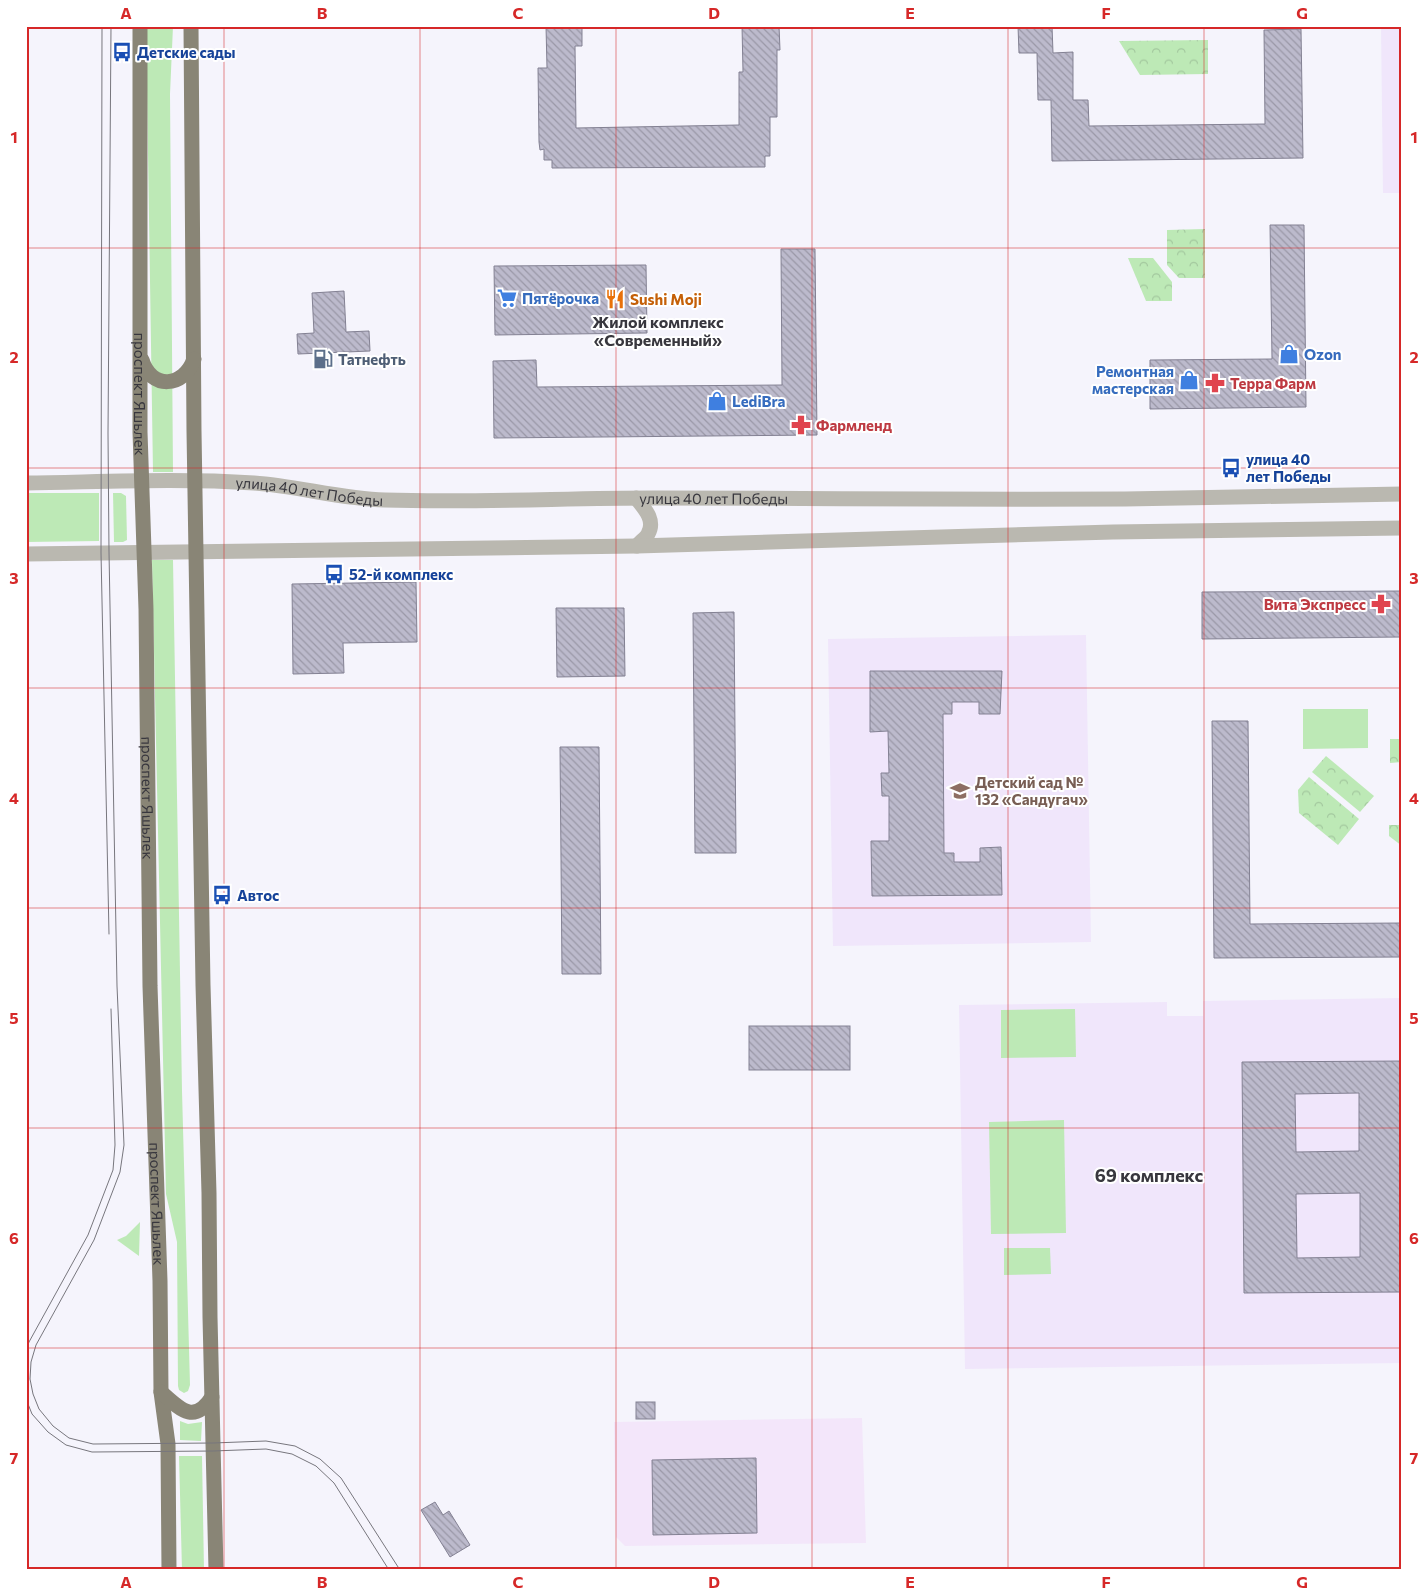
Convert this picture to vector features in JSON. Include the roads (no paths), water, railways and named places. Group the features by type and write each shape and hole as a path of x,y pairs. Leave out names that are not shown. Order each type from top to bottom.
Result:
{"main road":[{"name":"проспект Яшьлек","path":"140,26 142,358 140,414 144,553 150,986 160,1281 161,1392 168,1444 169,1570"},
{"path":"191,26 203,975 216,1570"},
{"path":"142,358 144,367 150,375 158,380 167,382 185,376 191,368 194,359"},
{"path":"161,1392 187,1412 196,1412 206,1407 212,1397"}],"street":[{"name":"улица 40 лет Победы","path":"26,483 196,480 258,484 345,498 382,500 636,498 1125,499 1402,494"},
{"path":"636,498 646,510 651,521 648,534 637,546"},
{"path":"26,554 637,546 1113,532 1402,528"}],"tram line":[{"path":"102,26 101,553 109,934"},
{"path":"111,26 109,552 117,986 124,1145 120,1172 94,1240 36,1345 31,1362 30,1379 39,1409 53,1426 69,1438 93,1444 266,1441 295,1446 320,1459 341,1478 400,1570"},
{"path":"26,1350 88,1235 113,1170 115,1145 111,1009"},
{"path":"26,1399 32,1414 48,1432 66,1445 92,1452 266,1449 292,1454 316,1466 334,1483 389,1570"}],"place":[{"name":"Детские сады","path":"122,52"},
{"name":"Пятёрочка","path":"507,298"},
{"name":"Sushi Moji","path":"615,299"},
{"name":"Ozon","path":"1289,354"},
{"name":"Татнефть","path":"323,359"},
{"name":"Ремонтная мастерская","path":"1189,380"},
{"name":"Терра Фарм","path":"1215,383"},
{"name":"LediBra","path":"717,401"},
{"name":"Фармленд","path":"801,425"},
{"name":"улица 40 лет Победы","path":"1231,468"},
{"name":"52-й комплекс","path":"334,574"},
{"name":"Вита Экспресс","path":"1381,604"},
{"name":"Детский сад № 132 «Сандугач»","path":"960,791"},
{"name":"Автос","path":"222,895"}],"district":[{"name":"Жилой комплекс «Современный»","path":"658,330"},
{"name":"69 комплекс","path":"1149,1175"}]}
